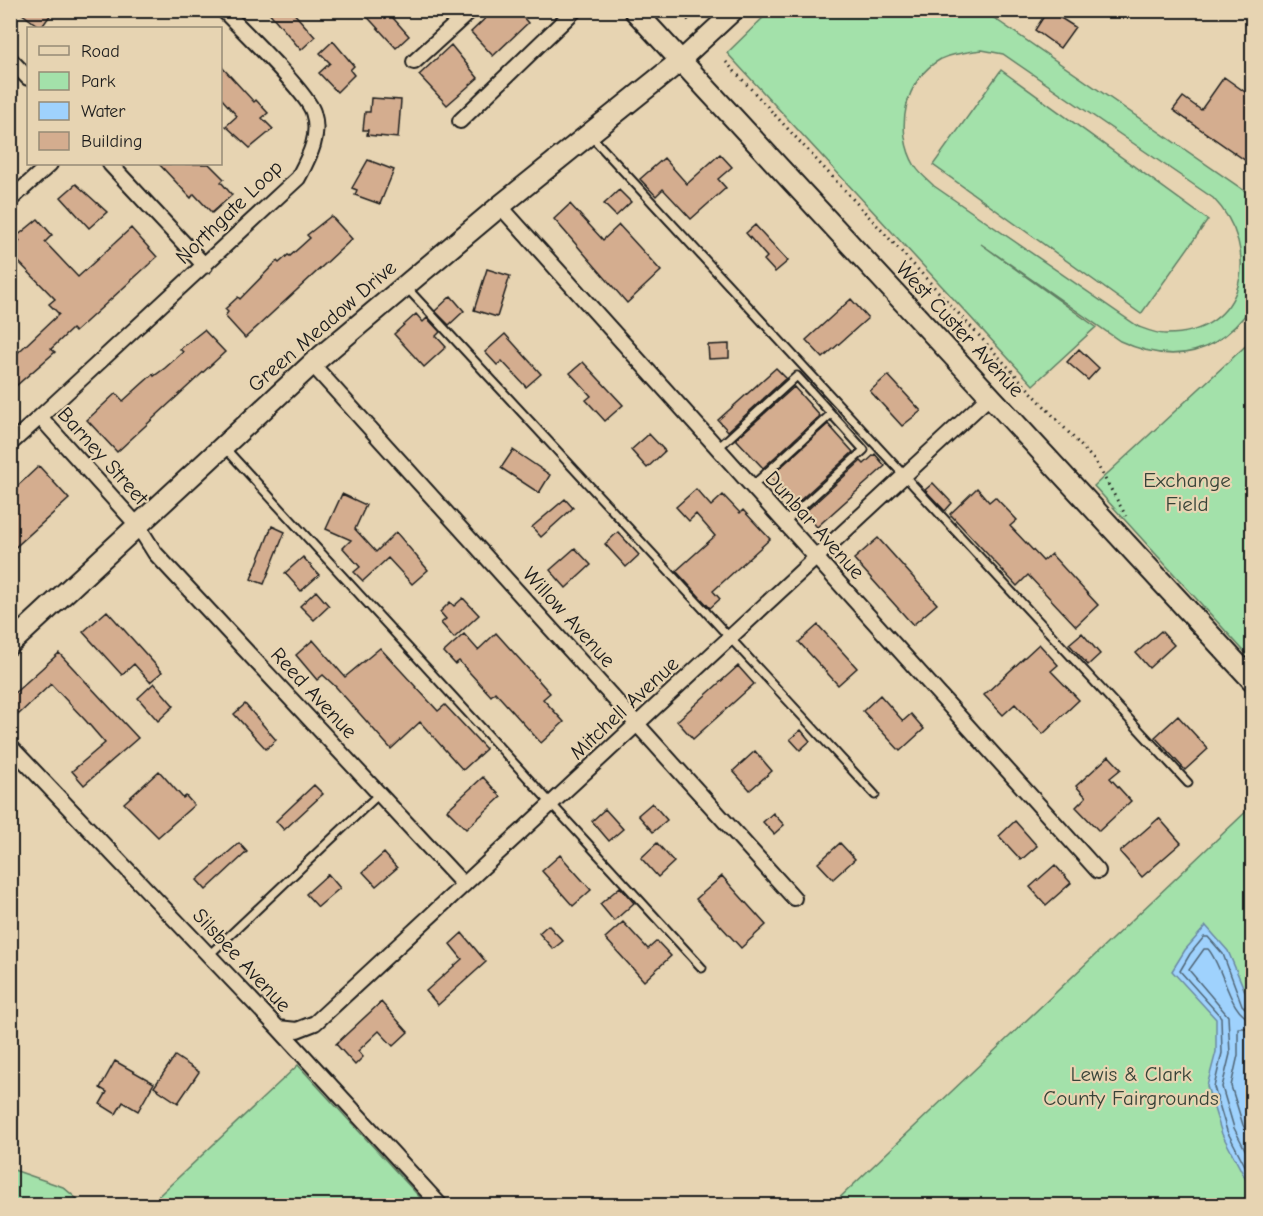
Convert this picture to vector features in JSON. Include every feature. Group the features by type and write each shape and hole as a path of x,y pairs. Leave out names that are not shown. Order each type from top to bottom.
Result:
{"main road":[{"name":"West Custer Avenue","path":"634,10 1252,680"},
{"name":"Green Meadow Drive","path":"10,644 312,364 500,206 680,61"}],"street":[{"name":"Northgate Loop","path":"40,417 298,178 313,150 316,132 313,111 298,91 223,10"},
{"path":"414,62 471,10"},
{"path":"460,121 575,10"},
{"path":"680,61 735,10"},
{"path":"10,59 27,77"},
{"path":"10,200 49,165"},
{"path":"111,165 205,266"},
{"name":"Dunbar Avenue","path":"500,206 1098,871"},
{"name":"Willow Avenue","path":"312,364 794,898"},
{"name":"Mitchell Avenue","path":"278,1028 297,1030 315,1023 990,396"},
{"name":"Barney Street","path":"10,444 40,417 138,526"},
{"name":"Reed Avenue","path":"138,526 155,553 464,885"},
{"name":"Silsbee Avenue","path":"10,746 278,1028 441,1206"}],"lane":[{"path":"588,134 906,475 1188,783"},
{"path":"405,286 875,795"},
{"path":"718,448 797,376 864,450 784,522"},
{"path":"752,486 831,414"},
{"path":"223,447 553,803 702,968"},
{"path":"209,955 379,794"}],"path":[{"path":"680,10 690,22"},
{"path":"726,62 1095,461 1128,518"}],"green space":[{"path":"771,10 997,11 991,16 1252,196 1252,306 1225,336 1210,345 1177,354 1140,349 1120,341 981,244 1096,327 1033,385 727,53","holes":["982,50 1003,54 1213,198 1229,219 1238,241 1241,264 1238,286 1229,305 1214,320 1192,331 1165,334 1139,327 934,186 917,169 909,152 904,122 906,107 918,79 928,68 951,55"]},
{"path":"1001,70 1208,220 1141,314 933,165"},
{"name":"Exchange Field","path":"1252,340 1252,660 1094,486"},
{"name":"Lewis & Clark County Fairgrounds","path":"1252,806 1252,1205 831,1206"},
{"path":"298,1065 427,1205 149,1205"},
{"path":"11,1169 63,1187 84,1205 11,1205"}],"water":[{"path":"1206,926 1228,951 1252,1008 1252,1191 1222,1134 1207,1086 1216,1052 1216,1019 1172,971 1185,950"}],"building":[{"path":"17,10 54,10 40,27"},
{"path":"267,10 291,10 315,37 301,50"},
{"path":"361,10 386,10 409,36 396,48"},
{"path":"494,10 517,10 528,23 493,56 471,32"},
{"path":"1048,10 1075,27 1060,48 1035,30"},
{"path":"333,41 354,66 350,70 354,75 337,92 319,73 330,63 320,53"},
{"path":"451,45 478,78 447,105 419,75"},
{"path":"222,67 254,102 256,100 268,113 262,118 273,129 250,148 226,126 237,116 222,99"},
{"path":"1224,77 1252,97 1252,165 1173,110 1183,97 1201,110"},
{"path":"371,98 401,100 398,138 367,135 368,130 363,130 365,112 370,112"},
{"path":"720,154 732,167 718,179 726,188 691,219 663,189 656,196 640,179 664,158 687,184"},
{"path":"368,160 394,170 380,204 355,195 357,190 352,188"},
{"path":"160,165 210,165 224,179 221,182 232,195 212,213 194,194 191,198"},
{"path":"76,184 107,212 89,228 61,197"},
{"path":"619,190 631,202 616,216 604,204"},
{"path":"570,204 603,240 619,225 661,271 627,303 554,219"},
{"path":"331,216 352,239 245,338 225,316 228,312 225,309 238,297 240,299 277,261 279,263 288,255 290,256 310,238 307,235"},
{"path":"38,219 52,235 45,242 78,277 131,228 157,257 75,332 72,329 51,349 55,352 10,391 10,360 59,314 49,304 55,299 10,253 20,241 16,237"},
{"path":"755,225 788,261 775,272 764,260 767,257 746,233"},
{"path":"487,269 510,276 497,317 474,310"},
{"path":"451,296 464,311 449,325 435,311"},
{"path":"851,299 868,318 823,358 806,340"},
{"path":"416,314 423,322 427,318 440,332 436,336 446,347 424,367 394,334"},
{"path":"204,330 225,352 117,452 87,420 116,393 123,401 153,374 154,376 165,368 183,352 180,349"},
{"path":"505,334 541,374 526,387 502,361 497,365 485,352"},
{"path":"729,344 729,358 709,359 708,345"},
{"path":"1079,349 1099,368 1088,380 1067,362"},
{"path":"583,362 623,405 605,421 586,400 591,396 570,373"},
{"path":"776,368 786,378 728,431 718,420"},
{"path":"888,375 921,411 902,426 870,391"},
{"path":"794,387 820,416 763,468 736,439"},
{"path":"828,424 853,452 796,504 770,477"},
{"path":"649,434 665,451 647,468 631,450"},
{"path":"513,450 550,475 539,493 501,468"},
{"path":"875,454 885,466 817,527 804,513 861,461 864,464"},
{"path":"39,466 69,499 10,552 10,493"},
{"path":"933,483 952,503 945,511 925,490"},
{"path":"977,488 989,502 995,497 1017,520 1010,526 1043,561 1051,554 1098,605 1076,626 1028,575 1017,586 950,514"},
{"path":"696,489 711,506 723,495 740,513 743,510 770,539 713,591 720,599 710,608 676,571 715,536 696,514 689,521 676,507"},
{"path":"342,494 366,505 355,529 376,552 396,532 428,570 412,584 388,558 363,581 354,572 360,567 343,548 351,540 326,529"},
{"path":"565,499 573,508 541,537 532,527"},
{"path":"272,526 285,532 264,584 251,579"},
{"path":"618,532 639,555 626,567 605,544"},
{"path":"878,538 937,604 913,625 854,559"},
{"path":"575,548 591,565 566,588 550,570"},
{"path":"303,557 319,575 301,591 285,573"},
{"path":"316,591 329,606 314,620 300,606"},
{"path":"463,598 479,615 454,638 441,623 446,619 440,612 450,602 454,606"},
{"path":"107,611 162,672 150,682 134,664 122,675 83,632"},
{"path":"818,625 857,668 838,685 799,642"},
{"path":"1161,631 1174,645 1149,668 1136,653"},
{"path":"496,633 550,693 543,699 564,722 541,743 495,692 491,696 459,661 455,664 444,652 464,634 478,650"},
{"path":"1082,633 1100,654 1088,665 1069,644"},
{"path":"313,640 345,677 380,648 438,711 445,705 486,749 463,770 420,722 391,749 336,687 323,675 317,680 296,655"},
{"path":"1039,644 1058,665 1051,671 1079,700 1043,734 1015,704 1003,715 984,695"},
{"path":"59,653 138,738 84,785 72,771 105,743 86,721 51,684 19,714 10,705 10,697"},
{"path":"738,666 754,684 693,739 677,721"},
{"path":"154,683 174,706 158,721 138,698"},
{"path":"880,695 903,721 911,714 924,729 900,751 863,711"},
{"path":"245,704 276,740 266,749 234,714"},
{"path":"1178,716 1208,749 1185,770 1155,737"},
{"path":"801,730 810,741 800,750 790,739"},
{"path":"755,751 772,771 750,790 733,771"},
{"path":"1109,756 1121,769 1110,778 1131,801 1099,831 1076,807 1086,797 1076,786"},
{"path":"159,771 183,798 186,796 194,805 158,837 124,803"},
{"path":"483,777 501,797 466,829 447,810"},
{"path":"314,785 323,794 284,830 276,821"},
{"path":"652,803 667,820 653,832 638,815"},
{"path":"605,809 623,829 609,841 592,821"},
{"path":"773,813 784,825 774,834 763,822"},
{"path":"1159,818 1181,843 1142,877 1120,852"},
{"path":"1015,821 1037,846 1021,860 999,836"},
{"path":"239,843 247,852 206,890 197,880"},
{"path":"657,843 674,862 658,877 641,858"},
{"path":"840,843 855,859 833,879 818,863"},
{"path":"384,853 397,868 376,886 363,872"},
{"path":"560,855 591,890 573,906 542,871"},
{"path":"1055,865 1071,883 1046,905 1030,887"},
{"path":"328,874 340,888 318,907 306,894"},
{"path":"722,876 766,925 741,948 696,899"},
{"path":"620,887 634,903 614,921 600,904"},
{"path":"623,922 648,949 657,941 671,956 644,981 605,938"},
{"path":"548,925 563,941 553,949 539,933"},
{"path":"462,933 486,962 438,1005 426,991 462,959 450,944"},
{"path":"381,1002 408,1032 393,1046 379,1031 358,1051 363,1057 355,1065 336,1044"},
{"path":"175,1056 199,1072 178,1103 154,1087"},
{"path":"115,1061 154,1083 138,1111 123,1102 116,1114 100,1104 107,1092 100,1088"}]}
